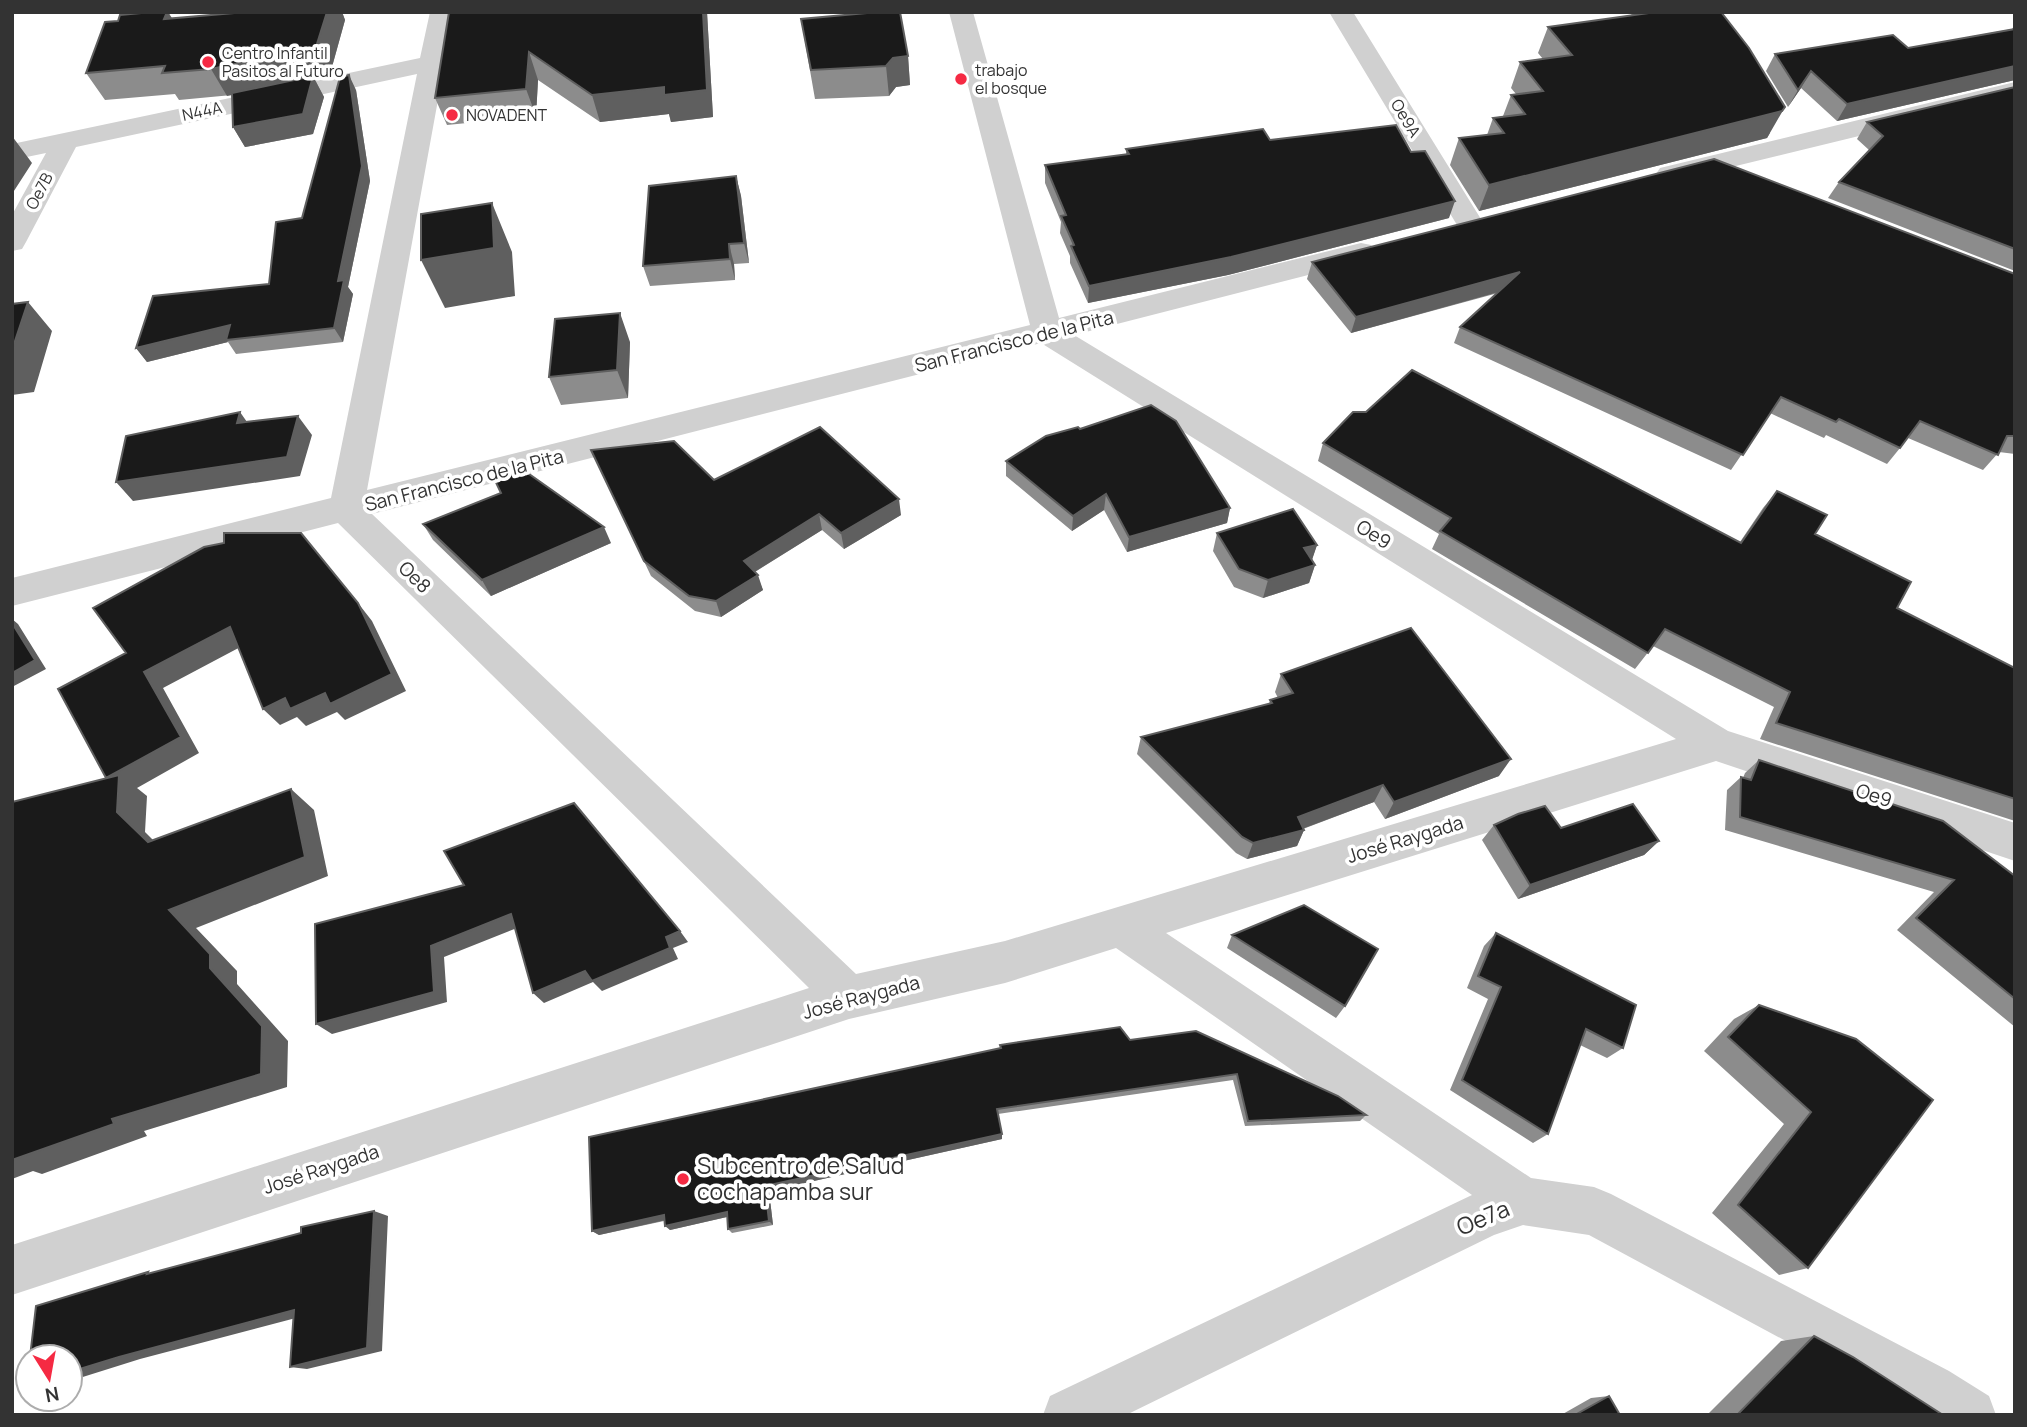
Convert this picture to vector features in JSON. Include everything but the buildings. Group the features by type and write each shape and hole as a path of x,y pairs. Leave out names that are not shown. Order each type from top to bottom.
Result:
{"street":[{"path":"346,510 442,12"},
{"path":"961,12 1048,333"},
{"name":"Oe9A","path":"1341,12 1470,224"},
{"name":"N44A","path":"12,152 434,64"},
{"path":"1642,181 1708,164 1785,130 2015,90"},
{"name":"Oe7B","path":"12,243 66,140"},
{"path":"1708,164 1746,179"},
{"name":"San Francisco de la Pita","path":"12,592 1391,245"},
{"name":"Oe9","path":"1048,333 1716,744 2015,842"},
{"name":"Oe8","path":"346,510 849,997"},
{"name":"José Raygada","path":"12,1270 849,997 1005,962 1716,744"},
{"path":"1120,926 1523,1201"},
{"name":"Oe7a","path":"1069,1415 1485,1214 1523,1201 1594,1211 1931,1389 1970,1415"}],"place":[{"name":"Centro Infantil Pasitos al Futuro","path":"208,62"},
{"name":"trabajo el bosque","path":"961,79"},
{"name":"NOVADENT","path":"452,115"},
{"name":"Subcentro de Salud cochapamba sur","path":"683,1179"}]}
